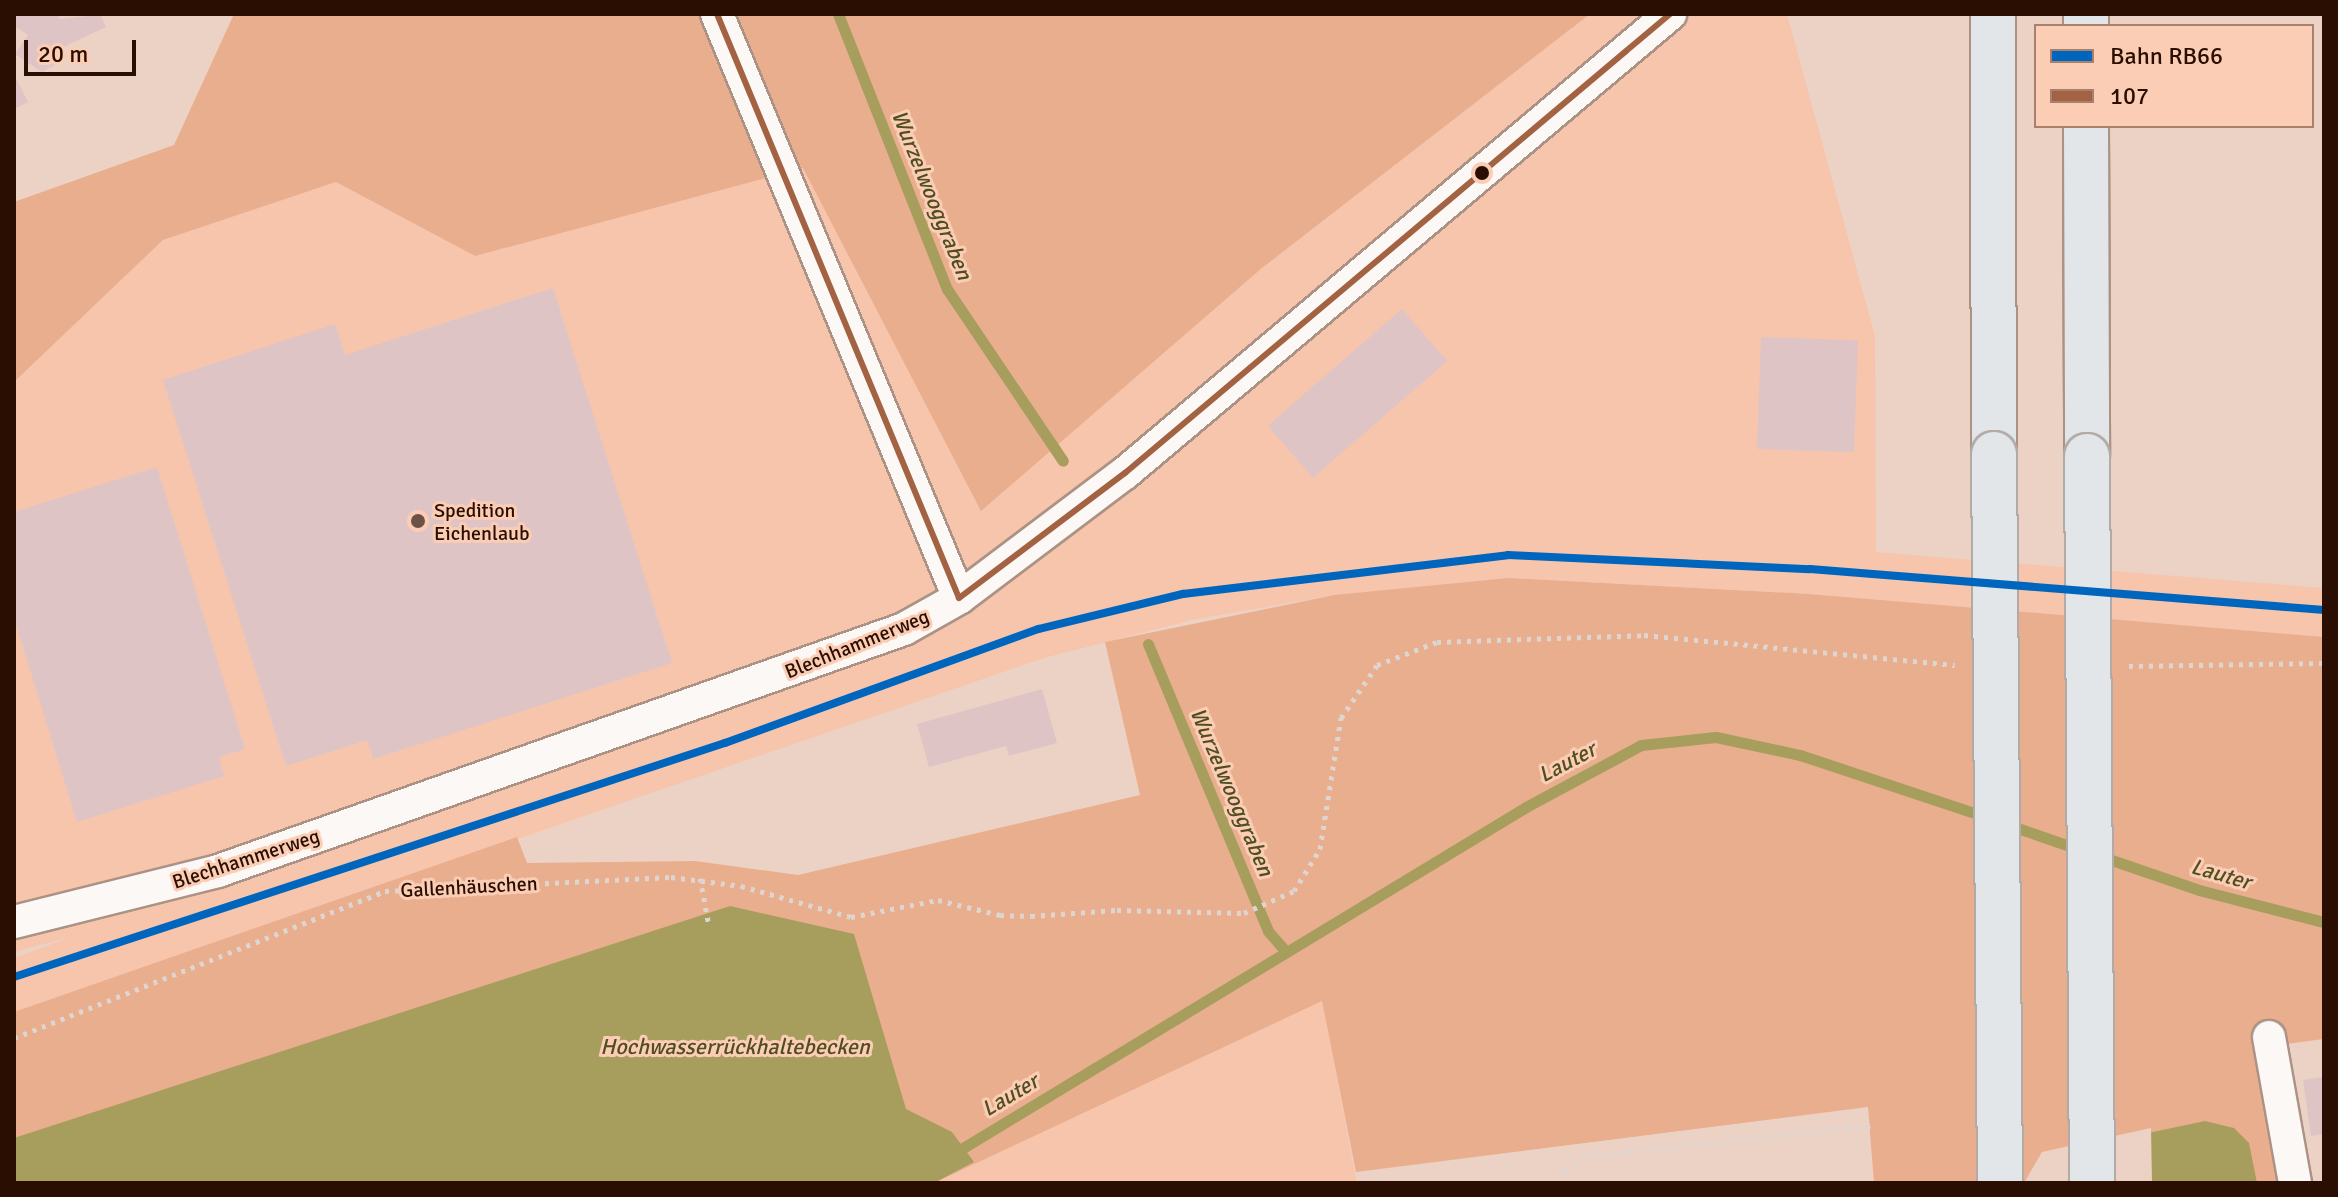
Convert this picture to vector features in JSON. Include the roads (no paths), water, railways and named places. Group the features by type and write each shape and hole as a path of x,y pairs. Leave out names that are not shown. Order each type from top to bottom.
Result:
{"highway":[{"path":"1993,14 2000,1183"},
{"path":"2086,128 2092,1183"}],"street":[{"path":"717,14 959,598"},
{"name":"Blechhammerweg","path":"14,922 233,866 715,700 904,629 959,598 1125,473 1670,14"},
{"path":"2269,1037 2295,1183"}],"water":[{"name":"Hochwasserrückhaltebecken","path":"730,906 854,934 906,1109 952,1132 974,1162 934,1183 14,1183 14,1138"},
{"path":"2205,1121 2234,1128 2249,1143 2257,1183 2028,1183 2044,1155"}],"waterway":[{"name":"Wurzelwooggraben","path":"838,14 947,289 1063,461"},
{"name":"Wurzelwooggraben","path":"1148,644 1268,931 1286,952"},
{"name":"Lauter","path":"953,1154 1526,807 1641,745 1716,737 1800,755 1986,817"},
{"name":"Lauter","path":"2006,824 2081,850"},
{"name":"Lauter","path":"2097,855 2199,890 2324,922"}],"rail line":[{"name":"RB66","path":"14,977 725,743 1039,629 1183,594 1508,555 1810,569 2324,610"}],"place":[{"name":"Spedition Eichenlaub","path":"418,521"}]}
